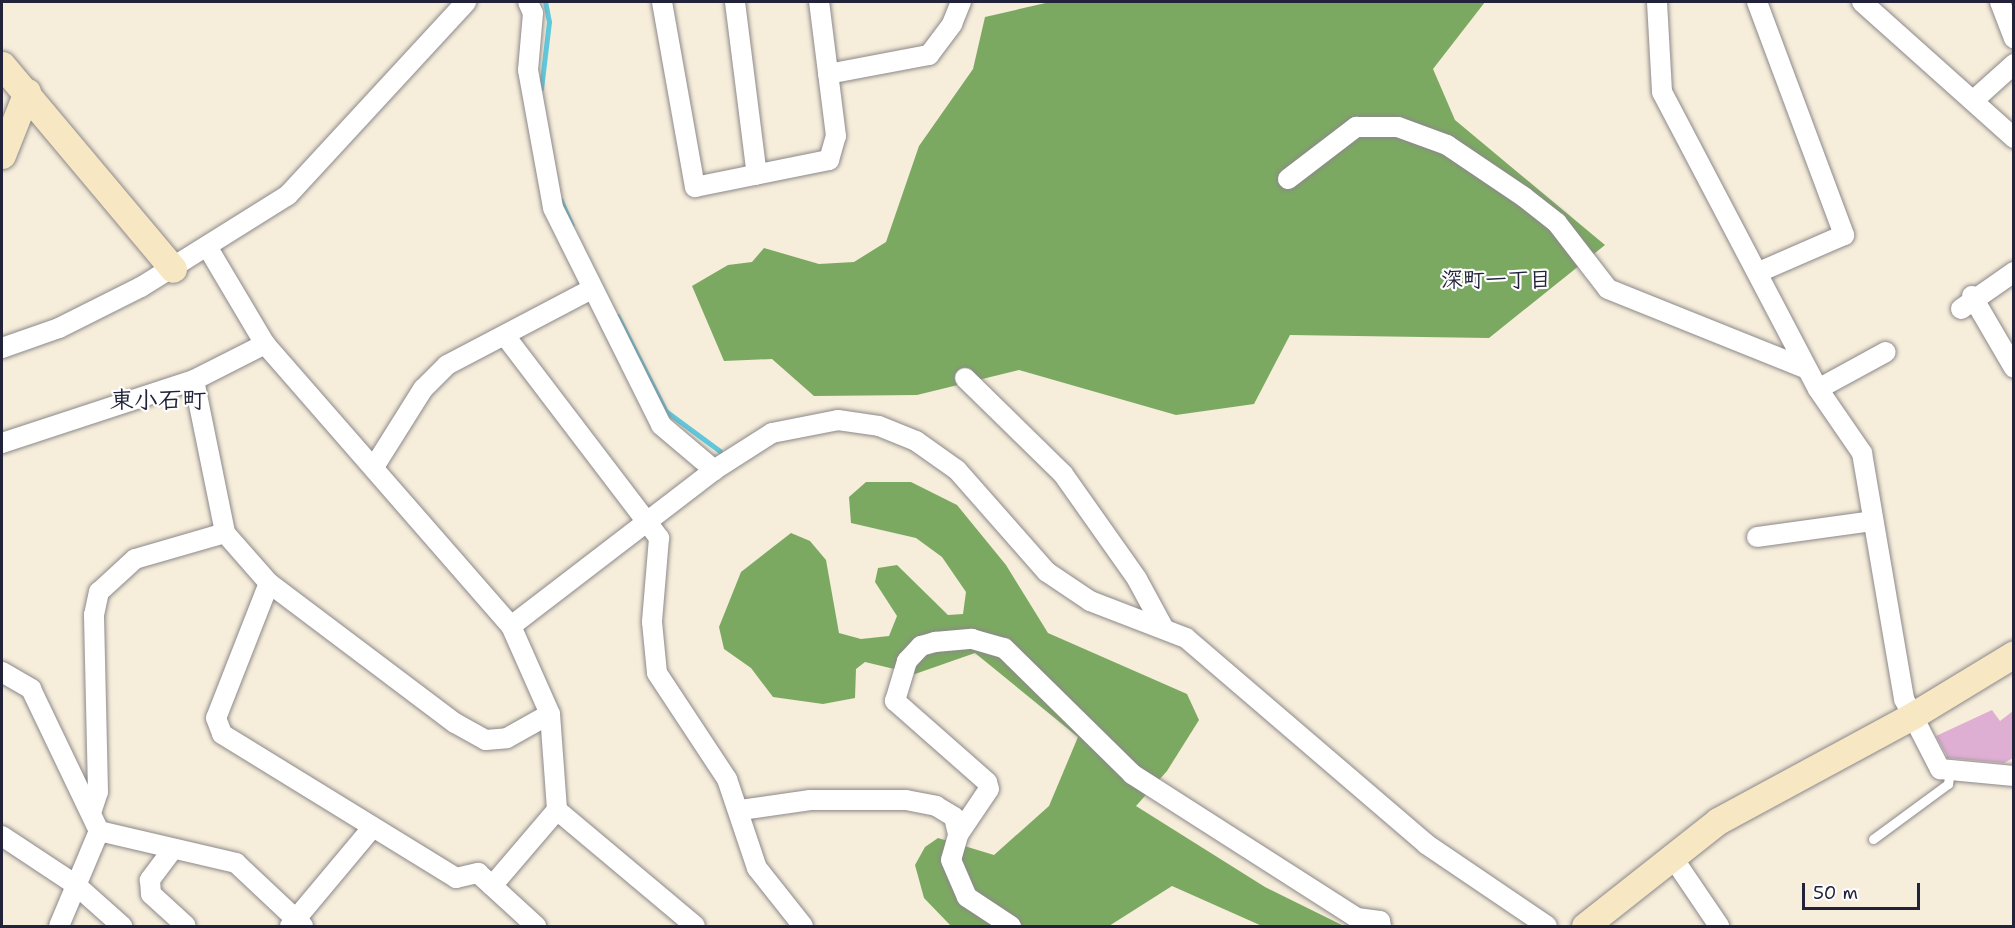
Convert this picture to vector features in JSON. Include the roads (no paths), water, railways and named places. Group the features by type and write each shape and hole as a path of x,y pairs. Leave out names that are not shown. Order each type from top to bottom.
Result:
{"street":[{"path":"2,348 58,328 174,269 288,195 466,2"},
{"path":"528,2 533,14 528,70 542,165 553,208 661,425 714,470"},
{"path":"662,2 695,188 829,160 836,136 819,2"},
{"path":"735,2 757,175"},
{"path":"828,74 929,55 952,24 961,2"},
{"path":"1657,2 1662,92 1759,272 1818,389 1862,453 1902,694 1912,716 1940,769 2013,776"},
{"path":"1757,2 1844,235 1759,272"},
{"path":"1862,2 1974,100 2013,138"},
{"path":"2000,2 2013,38"},
{"path":"1974,100 2013,64"},
{"path":"2,65 174,269"},
{"path":"2,155 27,92"},
{"path":"1288,179 1356,127 1398,127 1447,145 1524,197 1557,223 1608,289 1807,369"},
{"path":"208,248 265,344 511,627 550,714 556,810 492,886"},
{"path":"2013,272 1966,303 2013,368"},
{"path":"374,467 423,388 447,365 506,337 592,289"},
{"path":"506,337 646,524 659,538 652,622 657,673 704,740 741,810 757,868 803,927"},
{"path":"2,443 194,380 265,344"},
{"path":"1818,389 1886,352"},
{"path":"965,378 1063,474 1137,579 1163,627"},
{"path":"194,380 225,533 269,583 455,723 486,740 507,738 550,714"},
{"path":"511,627 714,470 772,433 812,422 879,426 916,441 957,470 1047,572 1090,601 1163,627 1186,638 1426,844 1547,927"},
{"path":"1757,537 1873,521"},
{"path":"92,810 98,792 94,615 99,592 135,558 225,533"},
{"path":"269,583 216,718 222,734 456,878 477,873 536,927"},
{"path":"1011,927 966,897 955,877 951,860 958,835 981,806 987,782 895,701 907,661 921,646 972,639 1004,648 1132,774 1357,918 1380,921 1381,927"},
{"path":"1585,927 1671,855 1759,795 1912,716 2013,654"},
{"path":"2,672 31,689 92,810 99,831 59,927"},
{"path":"741,810 810,800 906,800 936,806 954,818 958,835"},
{"path":"556,810 694,927"},
{"path":"99,831 236,863 296,924 372,828"},
{"path":"2,836 76,885 122,927"},
{"path":"173,849 150,880 151,894 186,927"},
{"path":"1671,855 1719,926"}],"lane":[{"path":"1873,839 1948,784 1950,770"}],"waterway":[{"path":"541,89 549,22 545,2"},
{"path":"561,200 572,225"},
{"path":"618,316 666,411 720,451"}],"district":[{"name":"深町一丁目","path":"1496,280"},
{"name":"東小石町","path":"158,401"}]}
